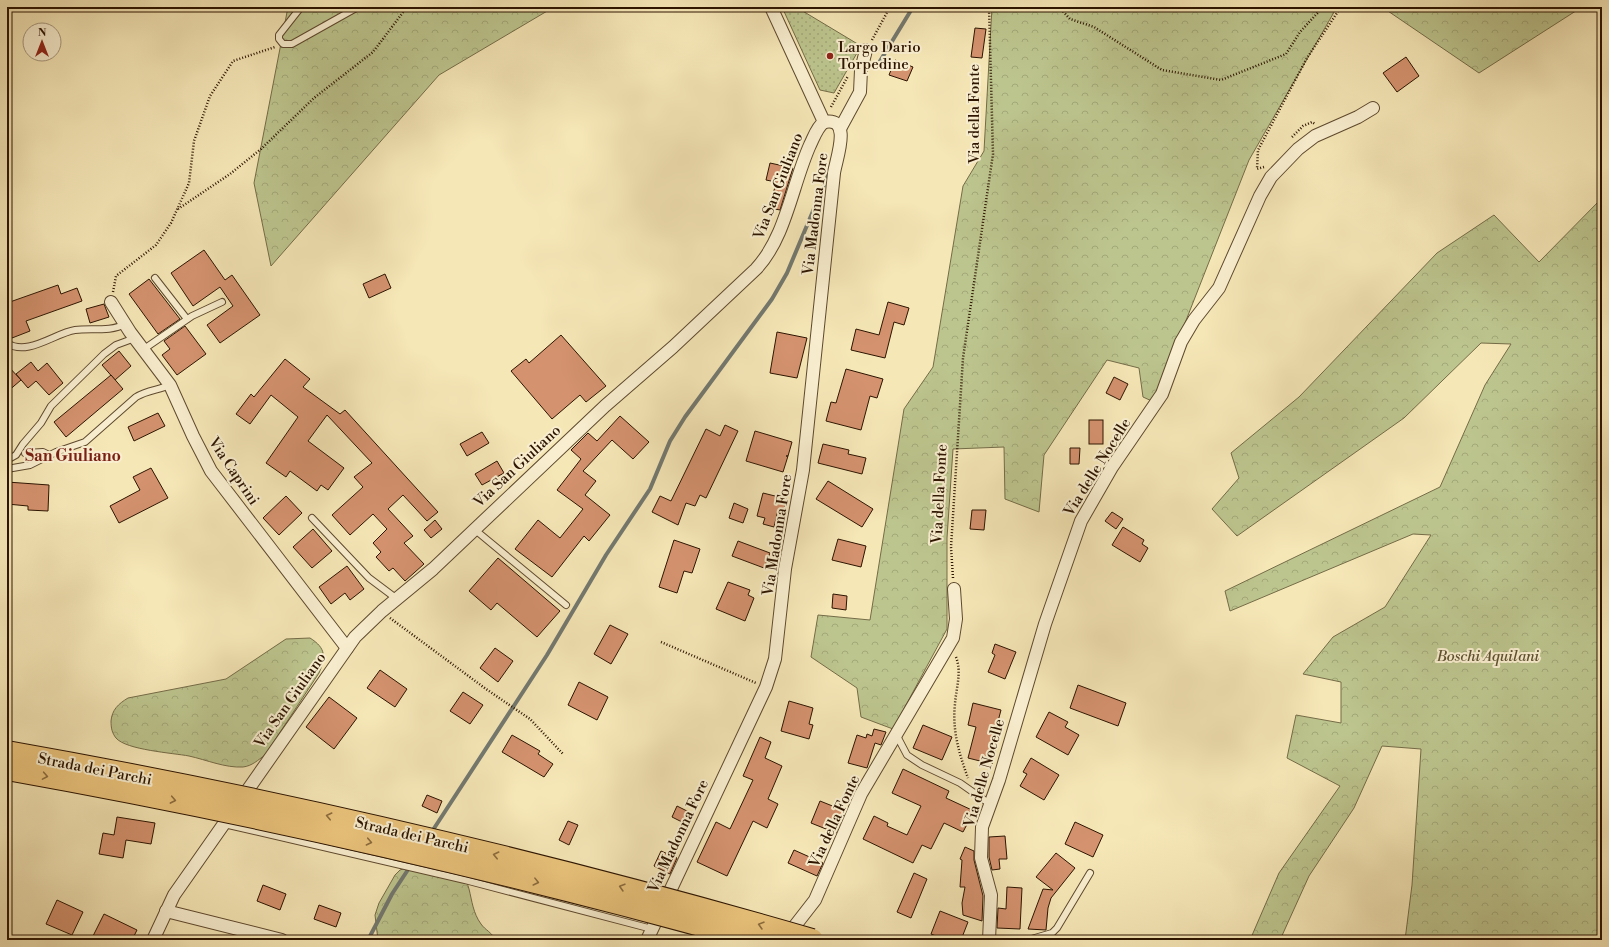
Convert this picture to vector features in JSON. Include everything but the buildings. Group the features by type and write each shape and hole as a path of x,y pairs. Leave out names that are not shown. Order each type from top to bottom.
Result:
{"highway":[{"name":"Strada dei Parchi","path":"7,752 227,794 414,835 612,884 812,940"},
{"name":"Strada dei Parchi","path":"7,769 228,811 404,850 596,897 755,940"}],"street":[{"path":"771,7 824,122 831,122 841,127 860,92 861,70 865,53"},
{"name":"Via delle Nocelle","path":"989,940 991,891 983,871 981,854 982,831 1045,624 1081,521 1112,468 1162,394 1181,342 1194,320 1219,288 1268,181 1298,149 1323,131 1358,117 1373,108"},
{"name":"Via San Giuliano","path":"153,940 174,895 360,631 433,569 605,406 673,347 763,262 776,239 808,151 819,127 824,122"},
{"name":"Via Madonna Fore","path":"647,940 766,687 776,653 785,569 803,470 833,178 842,135 841,127"},
{"name":"Via Caprini","path":"111,302 135,338 170,384 193,436 212,471 347,648"},
{"name":"Via della Fonte","path":"784,940 815,900 859,798 897,736 955,632 956,619 954,589"},
{"path":"166,911 282,940"}],"lane":[{"path":"301,7 279,35 279,39 283,44 292,44 358,7"},
{"path":"155,278 187,319"},
{"path":"144,349 187,319 222,302"},
{"path":"7,343 15,347 32,345 73,330 117,327 125,324"},
{"path":"7,460 16,455 56,401 104,354 116,345 135,338"},
{"path":"7,469 30,464 49,455 85,442 136,397 145,392 162,388 170,384"},
{"path":"25,453 43,452 49,455"},
{"path":"312,518 369,578 397,599"},
{"path":"474,529 566,606"},
{"path":"897,736 907,756 922,765 960,783 990,804"},
{"path":"224,824 465,880 652,929"},
{"path":"1028,940 1052,933 1057,928 1090,873"}],"path":[{"path":"177,210 230,174 261,149 314,98 373,52 408,7"},
{"path":"824,122 829,110 857,61 865,53 890,7"},
{"name":"Via della Fonte","path":"954,589 951,547 963,358 993,154 989,7"},
{"path":"1059,7 1070,19 1094,27 1162,70 1222,80 1286,54 1300,32 1323,7"},
{"path":"1268,162 1263,167 1257,169 1258,150 1307,58 1341,7"},
{"path":"111,302 116,276 156,245 171,223 189,183 194,141 210,96 232,61 283,44"},
{"path":"1288,141 1303,126 1312,122 1323,131"},
{"path":"382,611 536,723 564,754"},
{"path":"661,642 766,687"},
{"path":"950,642 957,660 959,678 954,724 962,762 974,794"}],"green space":[{"path":"288,7 554,7 439,75 271,266 254,183"},
{"name":"Largo Dario Torpedine","path":"782,7 796,7 861,46 834,93 820,90"},
{"path":"992,7 1337,7 1249,160 1154,402 1143,397 1139,368 1107,360 1044,455 1039,512 1005,499 1004,447 953,449 947,538 947,629 893,729 861,717 857,688 811,657 818,615 870,620 904,409 933,367 963,186 984,151"},
{"path":"1382,7 1582,7 1479,73"},
{"name":"Boschi Aquilani","path":"1602,198 1602,940 1405,940 1412,885 1421,749 1382,746 1354,808 1309,876 1280,940 1250,940 1279,873 1340,786 1287,758 1296,715 1341,723 1341,682 1303,674 1333,637 1385,607 1431,535 1413,534 1230,611 1225,591 1440,487 1485,385 1511,344 1481,343 1404,418 1237,536 1212,509 1239,478 1231,453 1299,397 1437,253 1494,215 1539,262"},
{"path":"310,638 322,649 323,662 319,673 265,755 252,764 243,767 236,767 189,756 139,748 121,742 116,738 112,730 111,724 114,710 128,698 226,679 286,639"},
{"path":"414,865 438,867 461,877 466,882 469,889 478,920 493,935 495,940 378,940 375,915 379,903 395,875 400,870"}],"waterway":[{"path":"877,66 913,7"},
{"path":"431,833 547,655 606,555 650,489 670,441 685,417 772,299 787,273 829,173"},
{"path":"368,940 392,894 415,859"}],"place":[{"name":"Largo Dario Torpedine","path":"830,56"}],"district":[{"name":"San Giuliano","path":"73,455"}]}
